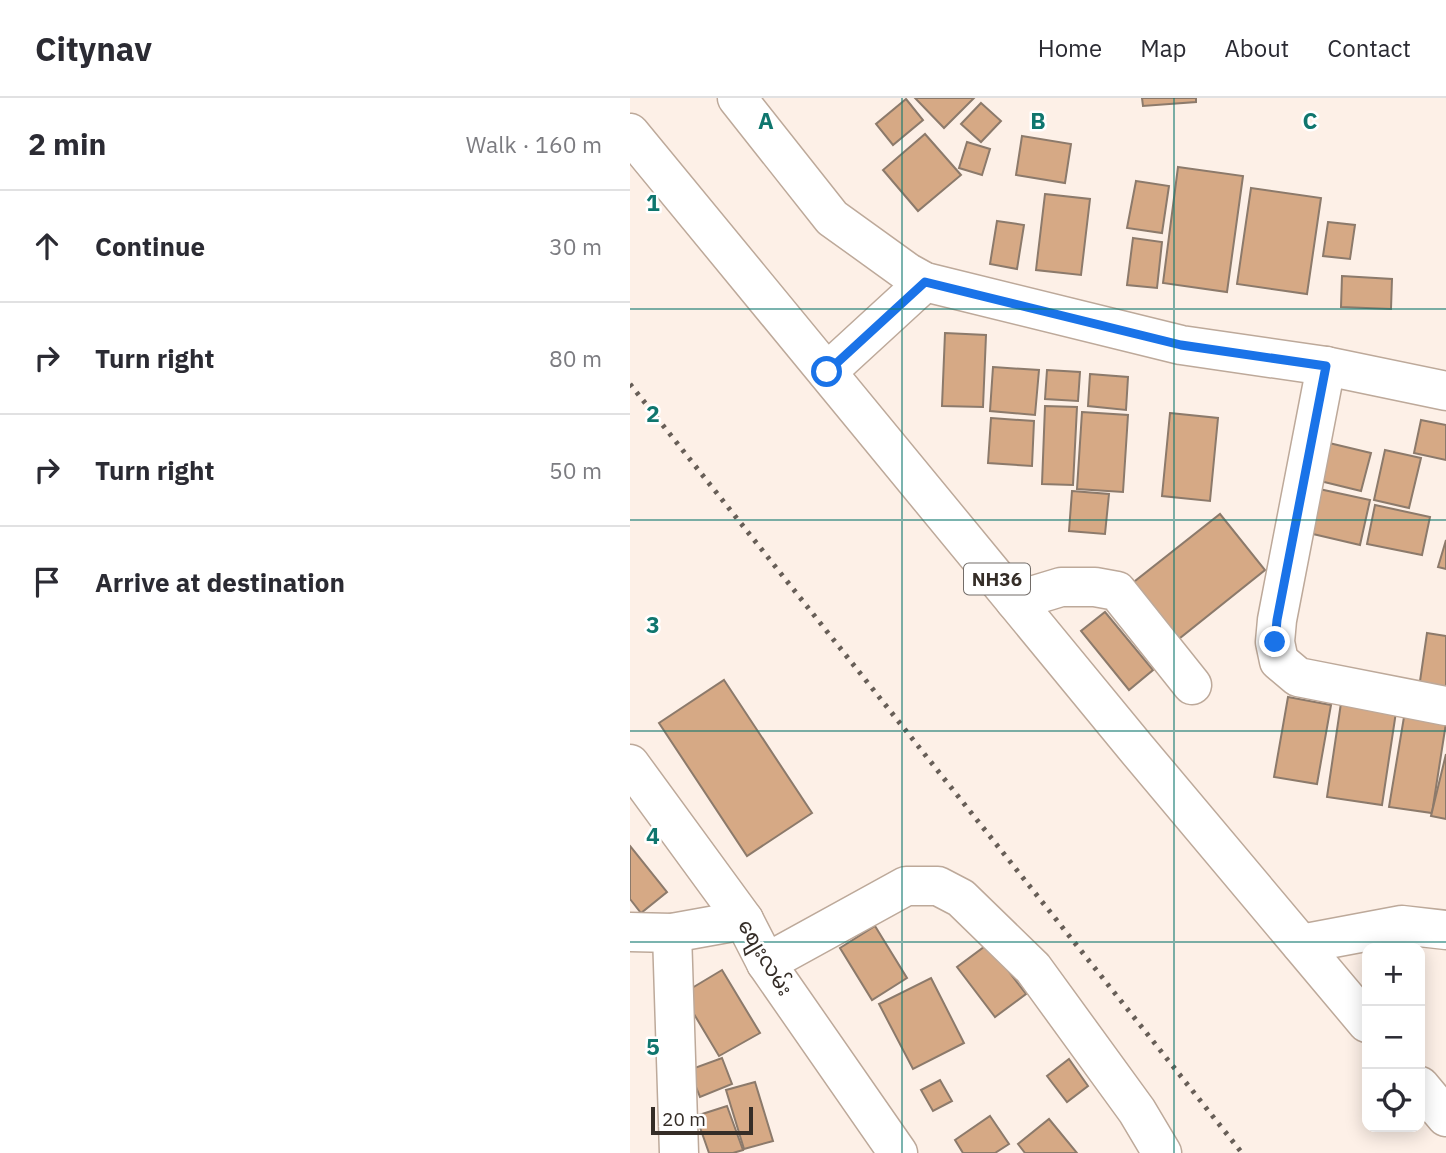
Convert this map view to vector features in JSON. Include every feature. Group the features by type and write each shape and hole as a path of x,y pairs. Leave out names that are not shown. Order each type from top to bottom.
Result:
{"main road":[{"path":"737,98 832,218 925,282 1181,345 1326,366 1446,391"},
{"name":"NH36","path":"630,132 1015,601 1362,1017"},
{"path":"827,372 925,282"},
{"path":"1326,366 1277,620 1275,642 1279,661 1298,677 1446,706"},
{"path":"1015,601 1061,587 1094,587 1117,591 1192,685"},
{"name":"စျေးလမ်း","path":"630,764 744,920 766,962 898,1153"},
{"path":"766,962 906,886 938,886 961,898 1033,968 1137,1111 1163,1153"},
{"path":"630,932 673,933 744,920"},
{"path":"1301,944 1402,925 1446,930"},
{"path":"673,933 679,1153"},
{"path":"1425,1092 1446,1117"}],"building":[{"path":"915,98 974,98 944,128"},
{"path":"1142,98 1196,98 1196,102 1143,106"},
{"path":"906,99 923,120 893,145 876,124"},
{"path":"981,103 1001,121 981,142 961,124"},
{"path":"925,134 961,175 918,211 883,170"},
{"path":"1022,136 1071,144 1065,183 1016,175"},
{"path":"967,142 990,149 982,175 959,168"},
{"path":"1178,167 1243,176 1227,292 1163,283"},
{"path":"1136,181 1169,186 1162,233 1127,228"},
{"path":"1251,188 1321,198 1307,294 1237,284"},
{"path":"1045,194 1090,199 1081,275 1036,270"},
{"path":"997,221 1024,225 1017,269 990,264"},
{"path":"1328,222 1355,225 1350,259 1323,256"},
{"path":"1133,238 1162,242 1157,288 1127,285"},
{"path":"1342,276 1392,279 1391,309 1341,307"},
{"path":"945,333 986,335 983,407 942,406"},
{"path":"993,367 1039,370 1035,415 990,411"},
{"path":"1047,370 1080,372 1078,401 1045,399"},
{"path":"1090,374 1128,377 1126,410 1088,406"},
{"path":"1045,406 1077,407 1073,485 1042,484"},
{"path":"1082,412 1128,415 1123,492 1077,489"},
{"path":"1170,413 1218,418 1210,501 1162,496"},
{"path":"991,418 1034,421 1032,466 988,463"},
{"path":"1421,420 1446,425 1446,460 1414,453"},
{"path":"1325,442 1371,453 1361,491 1316,480"},
{"path":"1385,450 1421,458 1409,508 1374,500"},
{"path":"1310,487 1370,500 1360,545 1300,531"},
{"path":"1072,491 1109,494 1105,534 1069,531"},
{"path":"1375,505 1430,517 1422,555 1367,544"},
{"path":"1220,514 1265,570 1175,642 1130,585"},
{"path":"1446,540 1446,569 1438,567"},
{"path":"1105,612 1153,670 1129,690 1081,631"},
{"path":"1427,633 1446,636 1446,692 1419,688"},
{"path":"724,680 812,813 747,856 659,723"},
{"path":"1288,697 1331,705 1317,784 1274,777"},
{"path":"1341,703 1396,712 1382,805 1327,797"},
{"path":"1404,717 1446,723 1432,813 1389,807"},
{"path":"1446,754 1446,819 1431,816"},
{"path":"630,846 667,892 641,913 630,899"},
{"path":"875,926 907,978 872,1000 840,948"},
{"path":"988,944 1026,994 995,1017 957,967"},
{"path":"722,970 760,1033 719,1056 682,994"},
{"path":"931,978 964,1043 913,1069 879,1004"},
{"path":"722,1058 732,1084 700,1097 689,1070"},
{"path":"1069,1059 1088,1086 1067,1102 1047,1076"},
{"path":"940,1080 952,1101 933,1111 921,1090"},
{"path":"755,1082 773,1141 744,1149 726,1090"},
{"path":"727,1106 743,1150 733,1153 709,1153 696,1116"},
{"path":"990,1116 1009,1144 995,1153 963,1153 955,1140"},
{"path":"1049,1119 1077,1153 1025,1153 1018,1144"}],"railway":[{"path":"630,384 1242,1153"}],"route":[{"path":"827,372 925,282 1181,345 1326,366 1275,642"}]}
